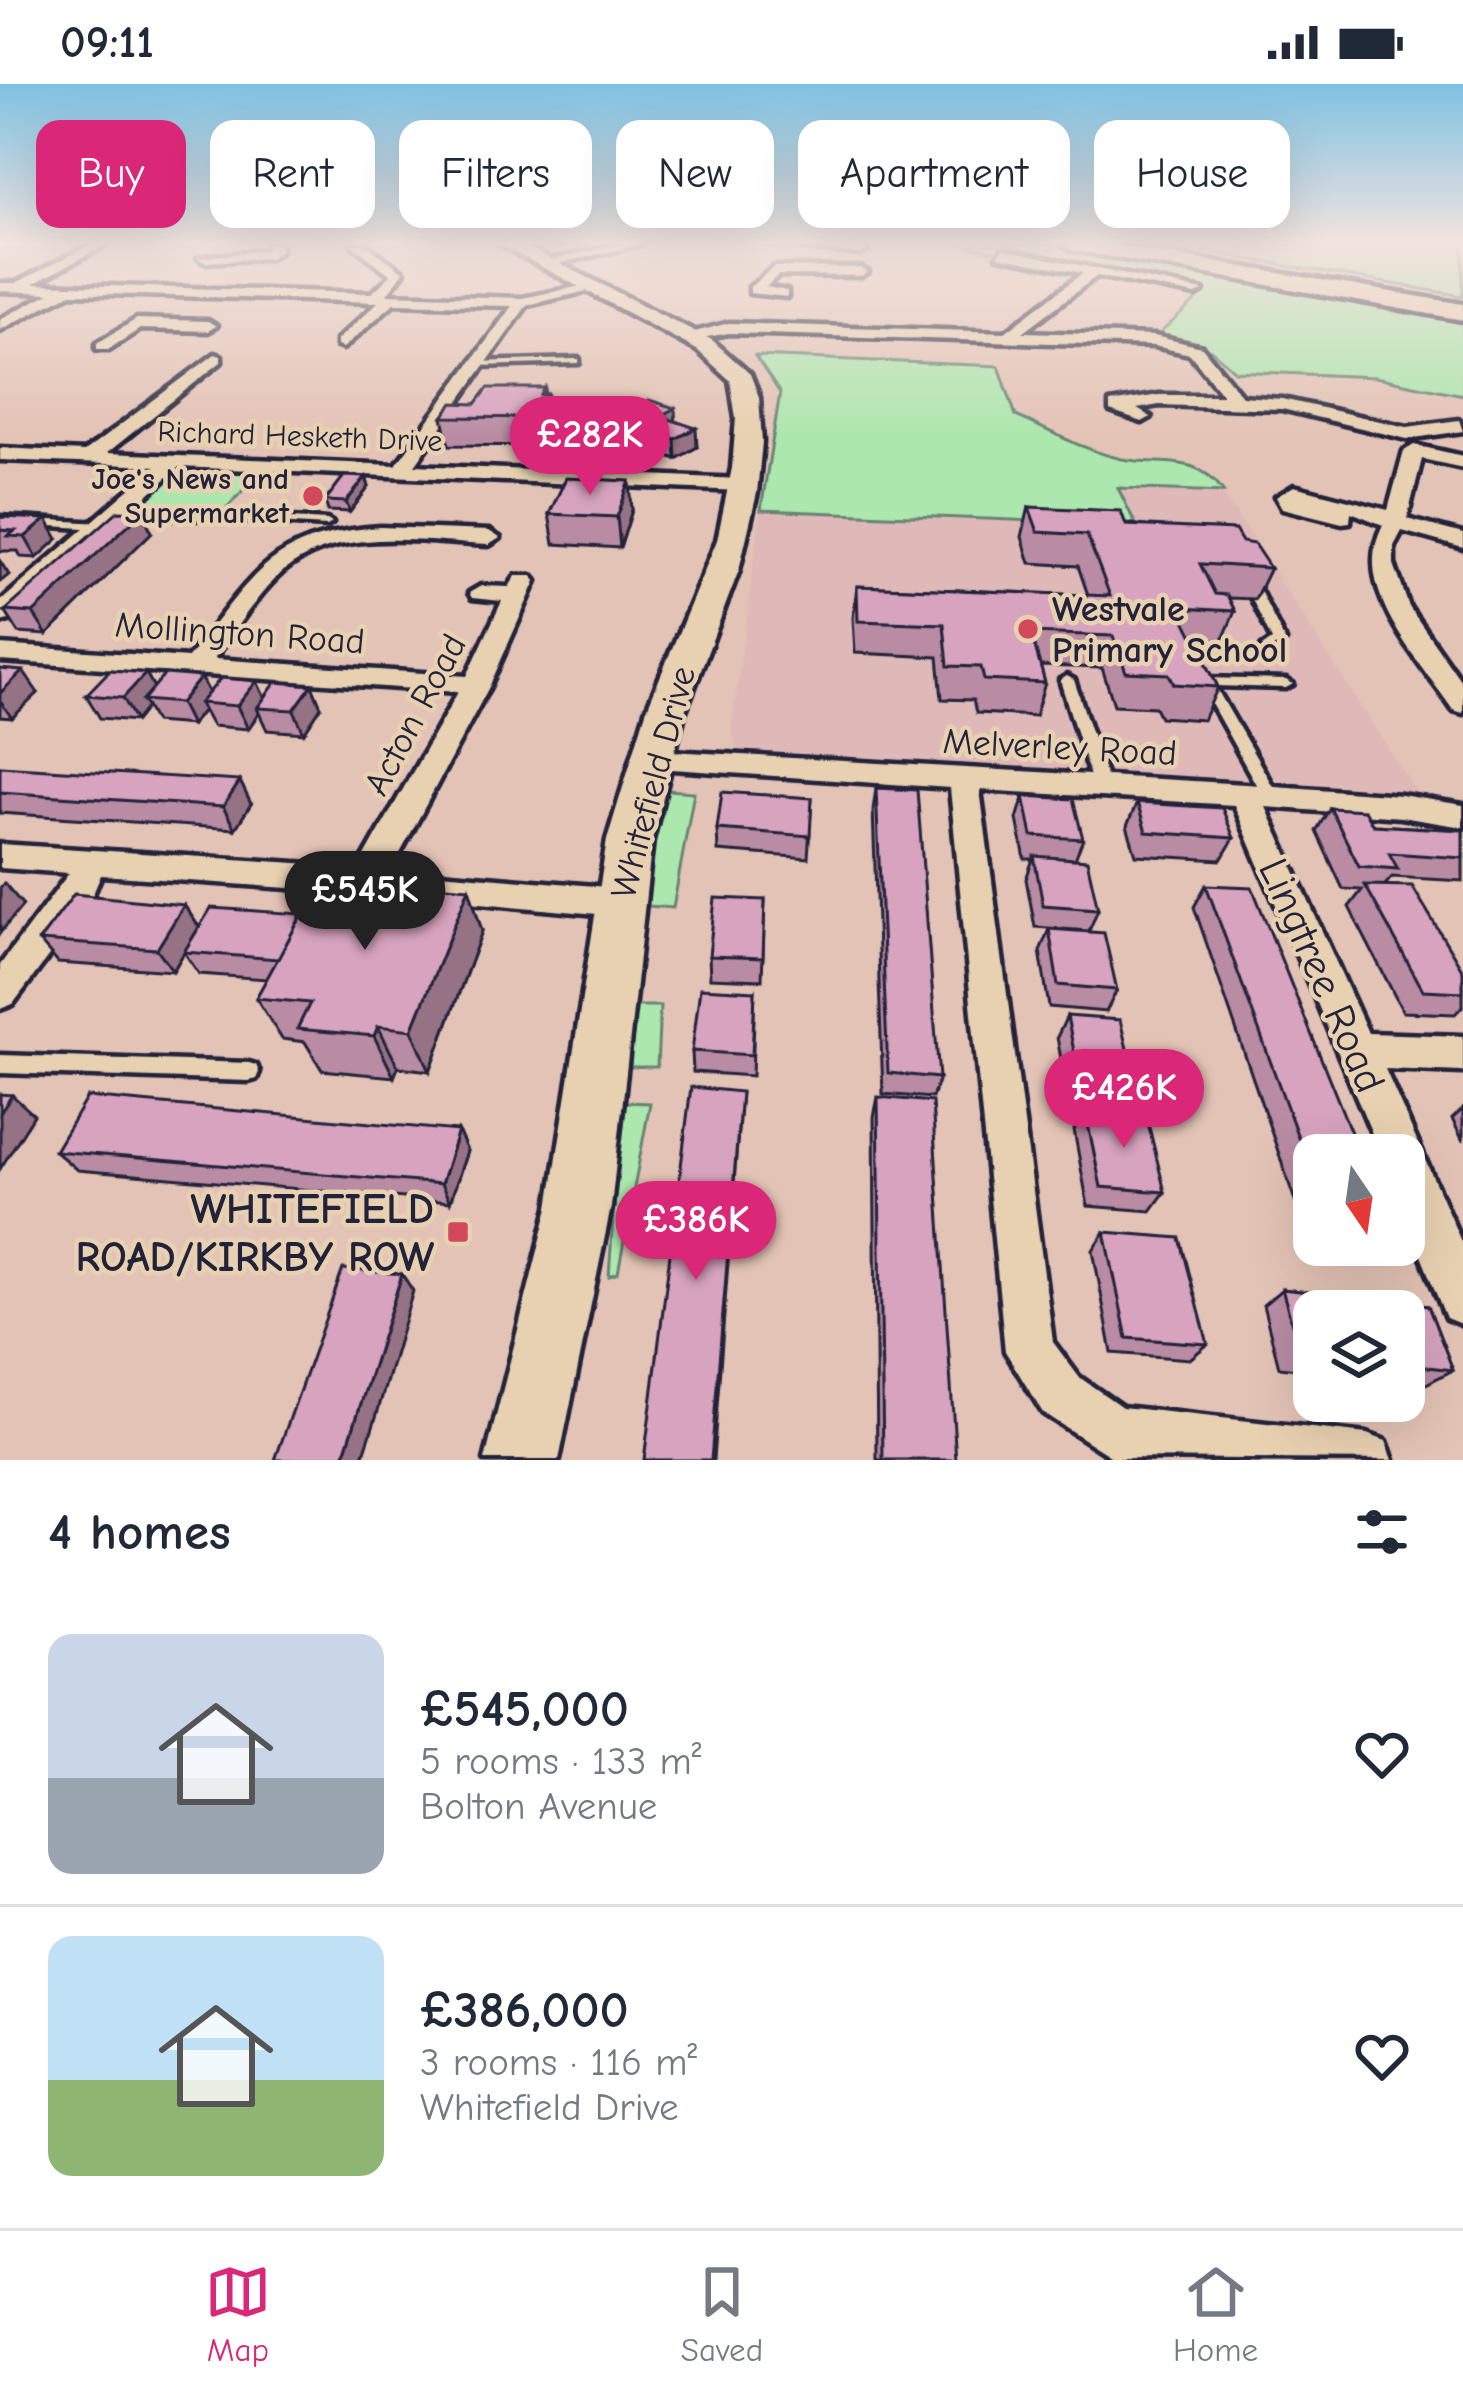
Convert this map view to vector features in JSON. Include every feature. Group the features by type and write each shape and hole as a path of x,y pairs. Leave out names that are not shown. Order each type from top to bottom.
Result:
{"main road":[{"name":"Whitefield Drive","path":"522,1460 539,1400 593,1126 619,902 634,822 687,649 727,561 742,485 748,395 735,367 691,335 637,308"}],"street":[{"path":"0,325 32,308"},
{"path":"184,343 232,308"},
{"path":"344,343 374,308"},
{"path":"402,470 517,308"},
{"path":"1011,334 1045,308"},
{"path":"865,310 867,330"},
{"path":"103,346 137,324 208,326"},
{"path":"691,335 729,328 1154,341 1196,350 1237,400"},
{"path":"88,458 215,359"},
{"path":"1092,400 1142,417"},
{"path":"1116,407 1159,400 1237,400 1282,404 1407,433 1460,426"},
{"path":"1371,440 1463,462"},
{"path":"1414,452 1395,523 1383,546 1387,582 1413,634 1463,704"},
{"name":"Richard Hesketh Drive","path":"0,454 742,485"},
{"path":"0,615 174,461"},
{"path":"1339,504 1372,510 1395,523 1463,541"},
{"path":"196,665 277,565 309,547 341,536 489,538"},
{"path":"415,562 434,537"},
{"name":"Acton Road","path":"369,880 476,685 520,588 481,592"},
{"name":"Mollington Road","path":"0,653 476,685"},
{"name":"Melverley Road","path":"653,760 1258,796 1401,806 1463,816"},
{"path":"964,781 1030,1351 1060,1395 1113,1432 1367,1460"},
{"name":"Lingtree Road","path":"1258,796 1274,869 1393,1134"},
{"path":"0,856 619,902"},
{"path":"0,993 77,892 88,866"},
{"path":"1358,1050 1463,1054"},
{"name":"Lingtree Road","path":"1425,1210 1463,1301"}],"lane":[{"path":"477,364 576,362"},
{"path":"0,520 328,523"},
{"path":"1246,575 1276,628 1279,641 1268,647"},
{"path":"1066,680 1100,786"},
{"path":"1258,796 1206,682 1286,684"},
{"path":"0,1064 249,1072"}],"shaded area":[{"name":"Westvale Primary School","path":"1117,488 1223,493 1418,795 738,750 731,732 761,510 1136,526"}],"green space":[{"path":"1187,308 1394,308 1463,321 1463,395 1375,377 1235,371 1211,350 1157,336"},
{"path":"755,356 999,366 1016,416 1109,456 1190,466 1213,479 1224,492 1118,488 1136,525 761,510 780,393"},
{"path":"174,461 267,465 218,517 117,512"},
{"path":"668,790 694,792 673,908 648,906 652,833"},
{"path":"635,1006 660,1006 657,1067 630,1067"},
{"path":"621,1102 650,1103 618,1273 609,1276"}],"building":[{"path":"488,388 545,388 541,395 548,395 538,418 443,417 453,403 476,404"},
{"path":"649,400 675,408 660,416 696,428 675,439 629,423 649,413 632,408"},
{"path":"344,476 366,477 346,502 325,501"},
{"path":"566,478 630,481 617,517 549,514"},
{"path":"1029,507 1121,511 1126,525 1235,530 1242,542 1254,544 1270,568 1200,564 1215,594 1227,595 1235,611 1179,608 1218,687 1174,684 1169,674 1126,672 1113,636 1031,633 1045,683 984,680 981,667 948,666 944,624 858,621 857,586 1110,596 1087,535 1038,532"},
{"path":"118,511 142,512 33,613 5,611"},
{"path":"0,517 47,519 25,537 8,536 15,531 0,530"},
{"path":"0,669 23,671 0,693"},
{"path":"110,670 146,673 123,698 86,695"},
{"path":"165,674 201,677 180,703 143,700"},
{"path":"221,678 257,681 237,706 200,703"},
{"path":"276,682 312,685 294,710 257,708"},
{"path":"0,766 240,781 223,807 0,792"},
{"path":"876,788 917,790 939,1078 888,1073"},
{"path":"722,792 812,798 810,836 717,829"},
{"path":"1024,796 1073,799 1083,839 1032,836"},
{"path":"1137,803 1222,808 1234,838 1146,832"},
{"path":"1330,808 1364,810 1373,825 1463,830 1463,858 1389,853 1398,869 1359,866"},
{"path":"1034,856 1087,860 1098,909 1043,905"},
{"path":"324,875 469,888 412,1030 378,1026 374,1036 297,1029 310,1003 256,998"},
{"path":"1206,885 1252,887 1352,1134 1297,1134"},
{"path":"1365,885 1412,886 1463,971 1463,992 1423,990"},
{"path":"74,894 184,905 157,949 39,941"},
{"path":"715,898 765,900 763,958 709,956"},
{"path":"211,908 302,914 278,959 184,952"},
{"path":"1049,929 1104,933 1117,990 1058,985"},
{"path":"700,988 755,991 752,1055 692,1051"},
{"path":"1067,1016 1120,1020 1135,1082 1079,1077"},
{"path":"691,1087 741,1092 711,1460 644,1460"},
{"path":"0,1094 12,1095 0,1113"},
{"path":"87,1097 458,1131 441,1184 55,1151"},
{"path":"878,1097 932,1102 956,1460 883,1460"},
{"path":"1085,1110 1146,1115 1165,1192 1101,1187"},
{"path":"1105,1232 1180,1238 1208,1344 1127,1338"},
{"path":"343,1269 402,1274 343,1460 275,1460"},
{"path":"1282,1289 1293,1290 1293,1328"},
{"path":"1425,1306 1428,1306 1453,1370 1425,1367"}],"place":[{"name":"Joe's News and Supermarket","path":"313,496"},
{"name":"Westvale Primary School","path":"1028,629"},
{"name":"WHITEFIELD ROAD/KIRKBY ROW","path":"458,1232"}]}
